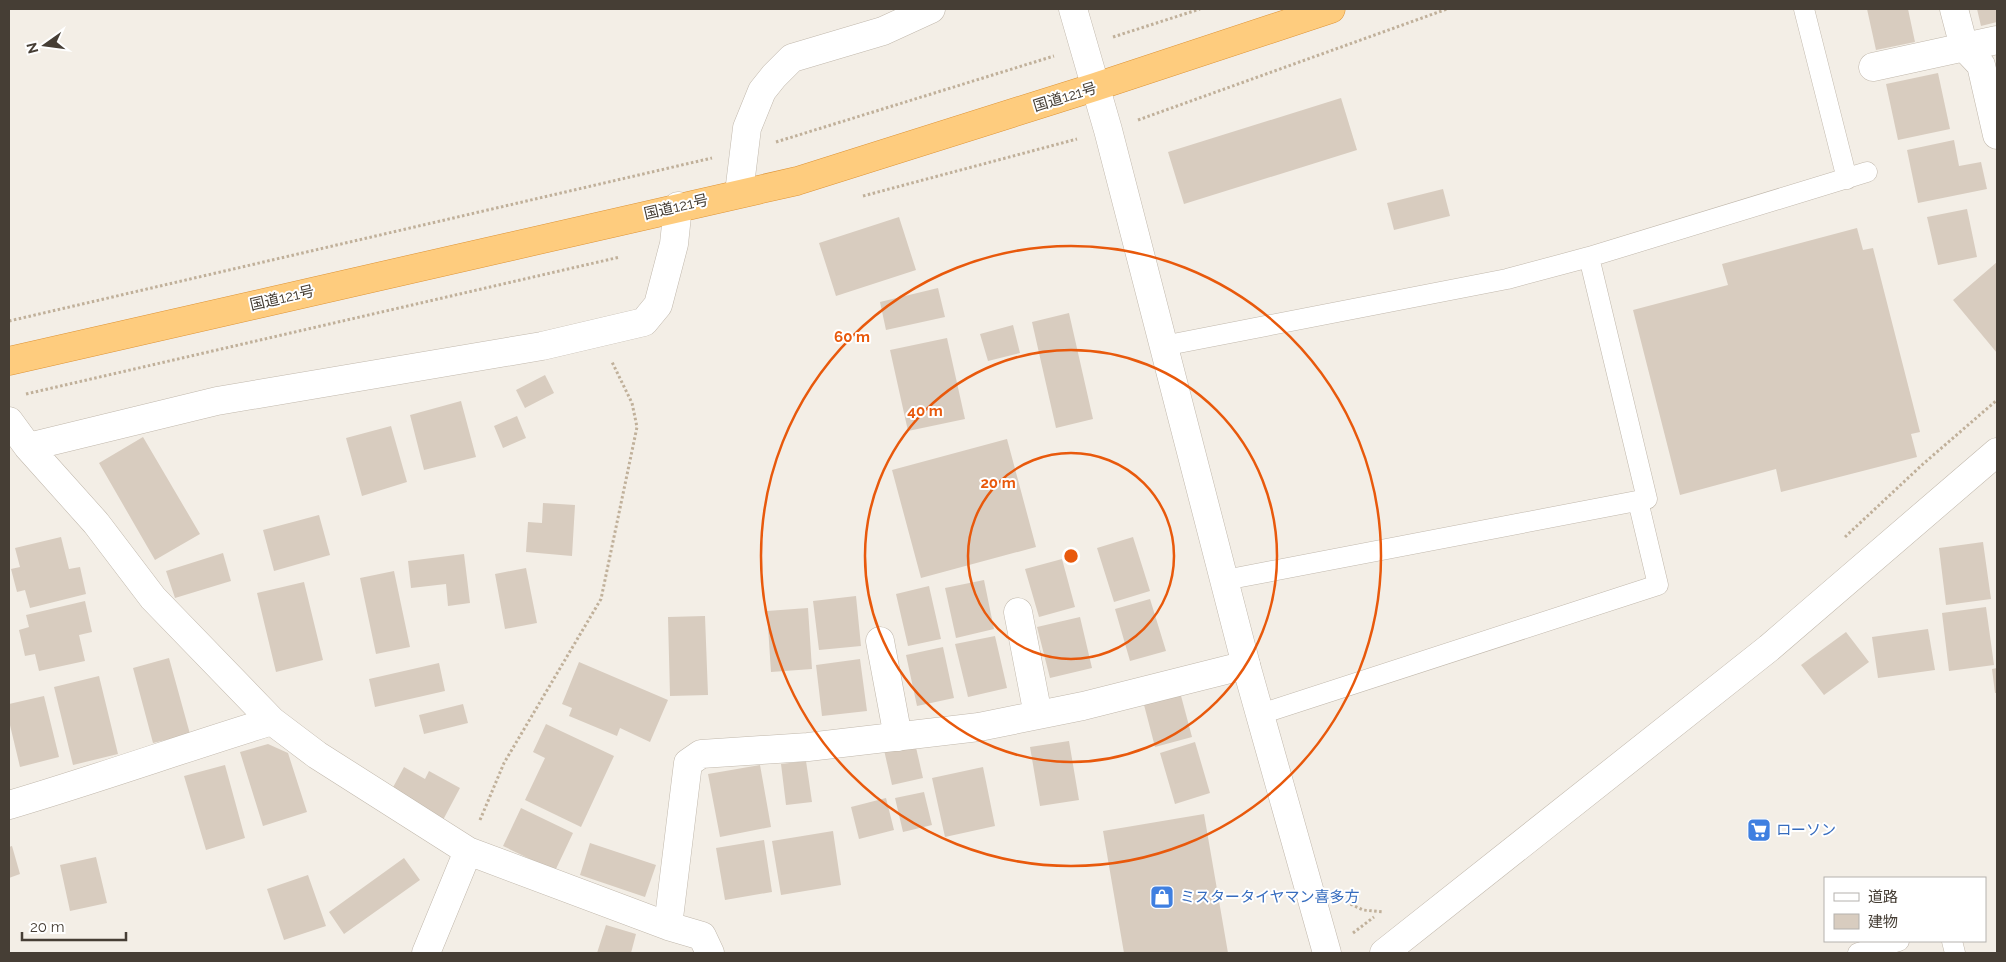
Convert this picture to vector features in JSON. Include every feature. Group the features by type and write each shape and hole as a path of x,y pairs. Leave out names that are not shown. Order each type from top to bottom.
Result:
{"highway":[{"name":"国道121号","path":"9,361 678,206 797,181 1095,88 1331,9"}],"street":[{"path":"739,193 746,128 762,91 792,58 884,31 931,9"},
{"path":"1073,9 1246,665 1327,953"},
{"path":"1954,9 1964,47 1981,65 1997,135"},
{"path":"1873,67 1997,40"},
{"path":"14,431 217,401 542,346 644,322 658,305 674,244 678,206"},
{"path":"14,431 96,523 153,598 272,721 317,755 468,851 668,926 702,936 710,953"},
{"path":"1384,953 1769,648 1997,452"},
{"path":"1018,612 1038,715"},
{"path":"880,642 898,736"},
{"path":"668,926 688,763 701,754 808,747 979,727 1083,706 1246,665"},
{"path":"9,806 105,777 184,748 272,721"},
{"path":"426,953 468,851"}],"lane":[{"path":"1804,9 1847,178"},
{"path":"1163,346 1507,279 1589,257 1868,172"},
{"path":"1225,580 1647,499 1589,257"},
{"path":"1272,710 1658,585 1638,501"},
{"path":"1858,953 1896,942"}],"path":[{"path":"1108,39 1200,9"},
{"path":"1129,124 1447,9"},
{"path":"9,321 784,140 1061,54"},
{"path":"468,851 504,763 601,599 637,427 632,403 597,332"}],"building":[{"path":"1867,9 1908,9 1915,42 1876,50"},
{"path":"1977,9 1997,9 1997,22 1981,26"},
{"path":"1938,73 1950,129 1898,140 1886,84"},
{"path":"1341,98 1357,150 1184,204 1168,152"},
{"path":"1954,140 1959,166 1981,162 1987,189 1918,203 1907,150"},
{"path":"1443,189 1450,216 1394,230 1387,203"},
{"path":"1967,209 1977,257 1938,265 1927,217"},
{"path":"899,217 916,270 836,296 819,243"},
{"path":"1857,228 1863,250 1873,248 1920,432 1911,434 1917,457 1781,492 1776,469 1680,495 1633,310 1728,285 1722,264"},
{"path":"1997,262 1997,353 1953,300"},
{"path":"938,288 945,317 886,330 880,302"},
{"path":"1069,313 1093,419 1056,428 1032,322"},
{"path":"1013,325 1020,353 988,361 980,334"},
{"path":"947,338 965,419 908,431 890,350"},
{"path":"545,375 554,393 525,408 516,390"},
{"path":"461,401 476,457 424,470 410,415"},
{"path":"517,416 526,438 503,448 494,426"},
{"path":"391,426 407,482 362,496 346,438"},
{"path":"143,437 200,534 155,560 99,463"},
{"path":"1007,439 1036,547 921,578 892,470"},
{"path":"543,503 575,505 572,556 526,552 528,522 542,523"},
{"path":"319,515 330,555 274,571 263,530"},
{"path":"61,537 69,569 80,567 86,594 30,608 25,590 17,592 11,569 20,567 15,548"},
{"path":"1133,537 1150,591 1114,602 1097,548"},
{"path":"1983,542 1991,599 1946,605 1939,548"},
{"path":"223,553 231,581 175,598 166,571"},
{"path":"464,554 470,603 448,606 446,584 411,588 408,561"},
{"path":"1062,559 1075,607 1039,617 1025,569"},
{"path":"526,568 537,623 505,629 495,574"},
{"path":"394,571 410,647 376,654 360,578"},
{"path":"984,580 994,629 956,638 945,588"},
{"path":"304,582 323,660 276,672 257,593"},
{"path":"929,586 941,639 908,646 896,594"},
{"path":"856,596 861,646 819,650 813,601"},
{"path":"1150,599 1166,651 1130,661 1115,609"},
{"path":"85,601 92,632 79,635 85,661 39,671 35,654 25,656 19,630 29,627 26,615"},
{"path":"1986,607 1994,665 1949,671 1942,613"},
{"path":"808,608 812,669 771,672 767,611"},
{"path":"705,616 708,695 670,696 668,617"},
{"path":"1080,617 1092,668 1050,678 1037,627"},
{"path":"1928,629 1935,670 1878,678 1872,637"},
{"path":"1846,632 1869,662 1824,695 1801,665"},
{"path":"995,636 1007,688 968,697 955,644"},
{"path":"943,647 954,698 917,706 906,655"},
{"path":"169,658 190,734 153,743 133,668"},
{"path":"860,659 867,711 822,716 816,665"},
{"path":"579,662 668,700 650,742 620,728 617,736 569,716 572,708 562,704"},
{"path":"439,663 445,691 375,707 369,679"},
{"path":"1997,668 1997,693 1995,693 1992,669"},
{"path":"99,676 118,754 73,765 54,687"},
{"path":"1180,692 1192,737 1155,747 1143,701"},
{"path":"44,696 59,757 20,767 9,721 9,704"},
{"path":"463,704 468,723 424,734 419,715"},
{"path":"546,724 614,756 581,827 525,800 545,758 533,752"},
{"path":"1069,741 1079,800 1040,806 1030,747"},
{"path":"1195,742 1210,793 1175,804 1160,753"},
{"path":"915,743 923,778 892,785 884,750"},
{"path":"268,744 288,753 307,812 263,826 240,752"},
{"path":"806,761 812,802 786,805 781,764"},
{"path":"225,765 245,838 206,850 184,776"},
{"path":"760,765 771,827 720,837 708,774"},
{"path":"404,767 425,779 429,771 460,788 443,820 391,791"},
{"path":"983,767 995,826 945,837 932,778"},
{"path":"924,792 932,825 903,832 895,798"},
{"path":"886,798 894,830 859,839 851,807"},
{"path":"521,808 573,833 555,871 503,846"},
{"path":"1204,814 1228,953 1124,953 1103,831"},
{"path":"833,831 841,885 781,895 772,841"},
{"path":"764,840 772,892 725,900 716,848"},
{"path":"590,843 656,865 645,897 580,875"},
{"path":"12,846 20,874 9,878 9,847"},
{"path":"96,857 107,903 70,911 60,865"},
{"path":"404,858 420,880 344,934 329,912"},
{"path":"308,875 326,926 284,940 267,889"},
{"path":"606,925 636,934 631,953 597,953"}],"place":[{"name":"ローソン","path":"1759,830"},
{"name":"ミスタータイヤマン喜多方","path":"1162,897"}]}
